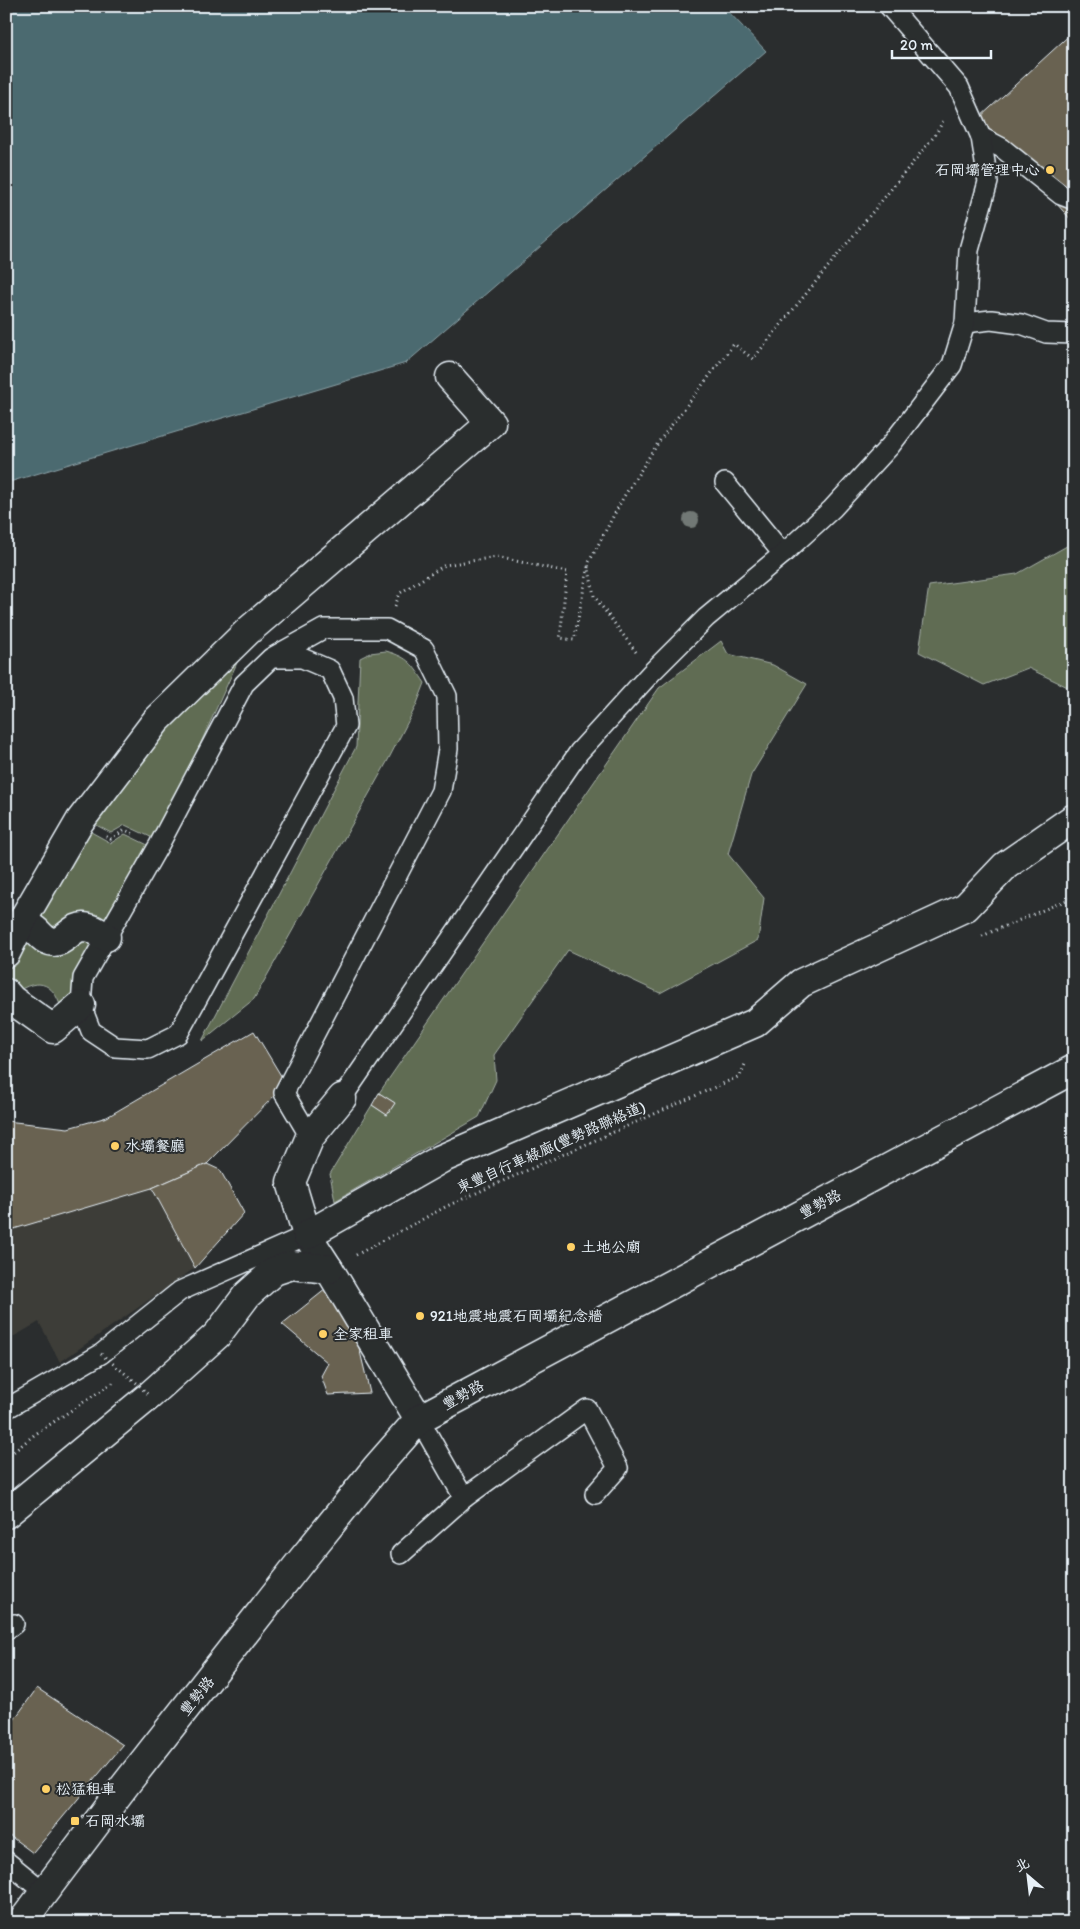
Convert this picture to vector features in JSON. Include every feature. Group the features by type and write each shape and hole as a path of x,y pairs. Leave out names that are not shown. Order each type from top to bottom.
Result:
{"street":[{"path":"6,953 22,921 80,821 156,721 241,638 491,423 450,377"},
{"path":"307,1235 441,1159 755,1023 801,983 966,907 1005,866 1074,818"},
{"path":"22,921 36,930 46,940 57,942 65,939 68,933 78,928 88,927 106,937"},
{"path":"6,993 12,1000 54,1029 81,1005"},
{"name":"豐勢路","path":"20,1923 301,1561 376,1468 420,1418 1074,1069"},
{"path":"342,1098 310,1136 291,1182 307,1235 420,1418"},
{"path":"6,1514 149,1396 217,1335 247,1295 274,1271 292,1264 329,1269"}],"lane":[{"path":"342,1098 579,752 651,673 706,618 783,554 832,509 896,438 952,365 965,323 969,250 988,182 981,137 959,87 889,6"},
{"path":"981,137 1002,148 1061,195 1074,200"},
{"path":"965,323 999,321 1022,324 1046,333 1074,334"},
{"path":"725,483 783,554"},
{"path":"271,658 302,658 330,670 343,698 346,726 178,1034 148,1049 115,1047 91,1031 81,1005 83,978 159,846 244,684 271,658 323,629 388,629 424,649 447,696 448,749 441,791 284,1093 310,1136"},
{"path":"6,1409 101,1354 180,1291 307,1235"},
{"path":"401,1554 464,1498 587,1409 618,1468 595,1494"},
{"path":"420,1418 464,1498"},
{"path":"6,1861 44,1892"}],"path":[{"path":"388,629 400,593 445,565 497,557 567,572 560,638 574,640 588,564 623,498 660,440 734,344 753,359 936,134 959,87"},
{"path":"588,564 594,596 651,673"},
{"path":"80,821 111,839 124,830 159,846"},
{"name":"東豐自行車綠廊(豐勢路聯絡道)","path":"329,1269 447,1206 740,1076 746,1060"},
{"path":"101,1354 138,1384 149,1396"}],"shaded area":[{"path":"152,1188 195,1268 60,1362 39,1322 6,1341 6,1229 7,1231"}],"green space":[{"path":"1074,542 1074,690 1028,668 984,685 919,652 929,586 1017,574"},
{"path":"721,641 728,654 773,665 807,684 751,775 728,854 764,898 758,940 660,993 568,950 494,1055 496,1080 479,1117 335,1201 330,1174 372,1105 387,1115 395,1103 379,1093 659,688"},
{"path":"245,645 157,840 125,825 111,833 87,820 161,725"},
{"path":"386,651 410,662 425,683 416,706 387,762 254,999 202,1041 356,747 360,658 370,653"},
{"path":"82,827 111,843 125,834 154,848 105,930 62,935 27,918"},
{"path":"24,927 100,940 74,1001 63,1014 56,996 46,986 32,985 13,994 6,984 6,964"}],"water":[{"path":"6,6 723,6 766,51 406,363 6,483"}],"building":[{"name":"石岡壩管理中心","path":"1074,31 1074,223 979,118"},
{"name":"水壩餐廳","path":"254,1031 286,1084 207,1164 152,1188 7,1231 6,1121 68,1128 107,1117"},
{"path":"379,1093 395,1103 387,1115 372,1105"},
{"path":"207,1164 220,1170 244,1213 195,1268 152,1188"},
{"name":"全家租車","path":"326,1289 358,1343 370,1393 328,1395 321,1376 328,1363 282,1324"},
{"name":"松猛租車","path":"37,1688 123,1745 33,1853 6,1833 6,1731"}],"place":[{"name":"石岡壩管理中心","path":"1050,170"},
{"name":"水壩餐廳","path":"115,1146"},
{"name":"土地公廟","path":"571,1247"},
{"name":"921地震地震石岡壩紀念牆","path":"420,1316"},
{"name":"全家租車","path":"323,1334"},
{"name":"松猛租車","path":"46,1789"},
{"name":"石岡水壩","path":"75,1821"}]}
